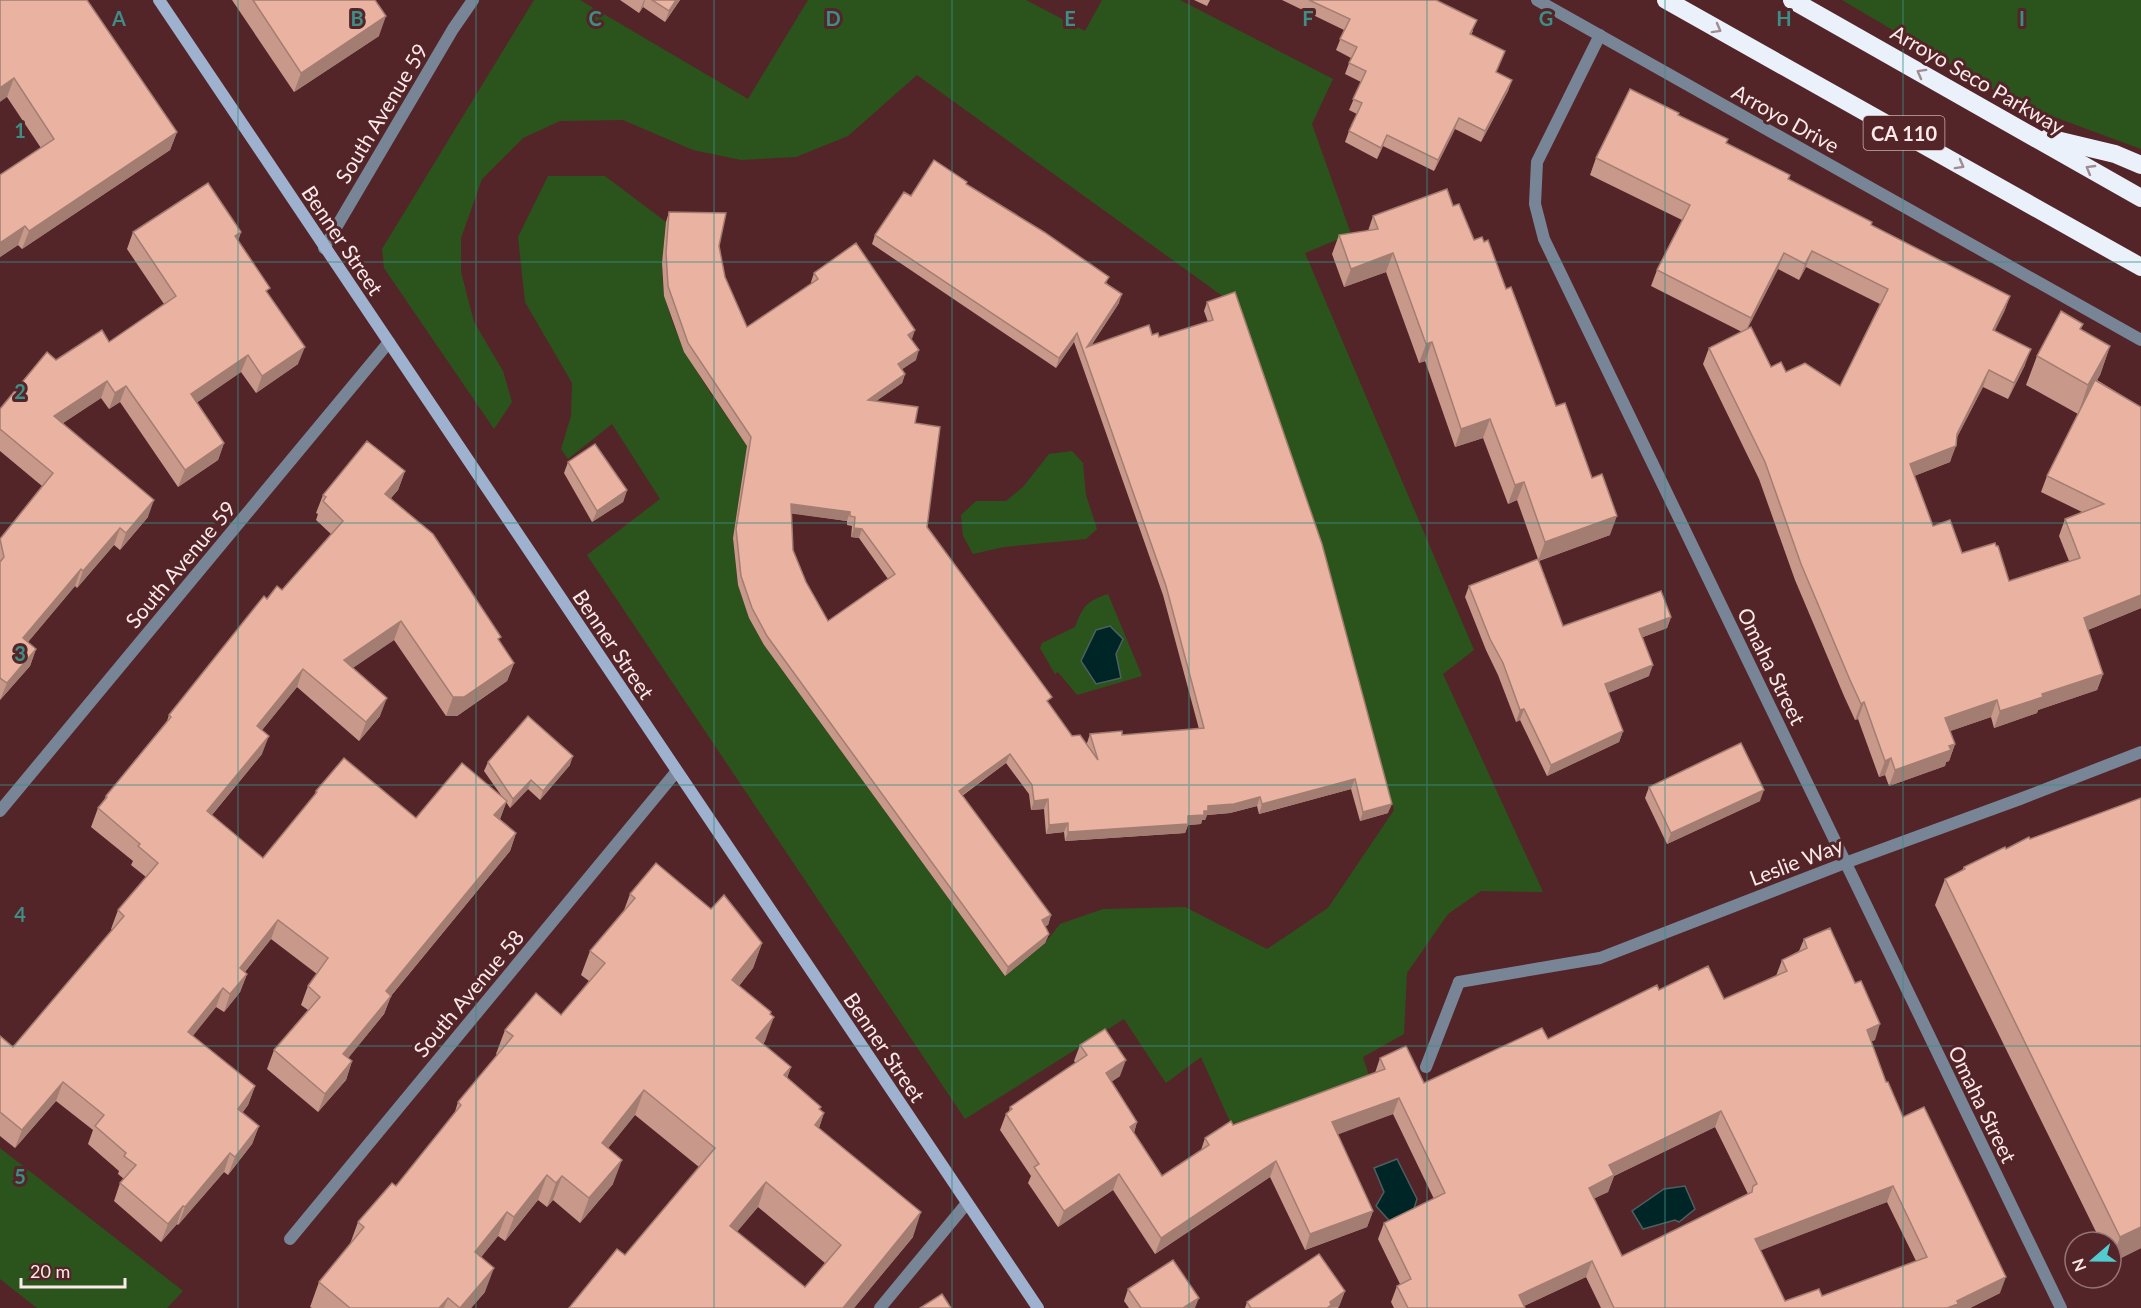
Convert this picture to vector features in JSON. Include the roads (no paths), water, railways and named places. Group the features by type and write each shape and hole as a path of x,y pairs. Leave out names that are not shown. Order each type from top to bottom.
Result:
{"highway":[{"name":"CA 110","path":"1666,0 2141,267"},
{"name":"Arroyo Seco Parkway","path":"1792,0 2141,198"},
{"path":"2028,134 2115,154 2141,165"}],"street":[{"name":"Benner Street","path":"159,0 1038,1308"},
{"name":"South Avenue 59","path":"324,248 453,29 473,0"},
{"name":"Arroyo Drive","path":"1537,0 2141,340"},
{"name":"Omaha Street","path":"1600,35 1538,162 1535,204 1544,239 2061,1308"},
{"name":"South Avenue 59","path":"0,811 389,342"},
{"name":"Leslie Way","path":"1426,1067 1459,982 1600,958 2141,752"},
{"name":"South Avenue 58","path":"290,1239 676,772"},
{"path":"880,1308 967,1203"}],"water":[{"path":"1110,626 1123,639 1116,654 1121,678 1096,684 1081,661 1096,630"},
{"path":"1397,1159 1417,1199 1411,1218 1394,1226 1376,1206 1384,1192 1374,1168"},
{"path":"1685,1186 1695,1209 1679,1222 1675,1220 1643,1229 1632,1211 1664,1189"}]}
